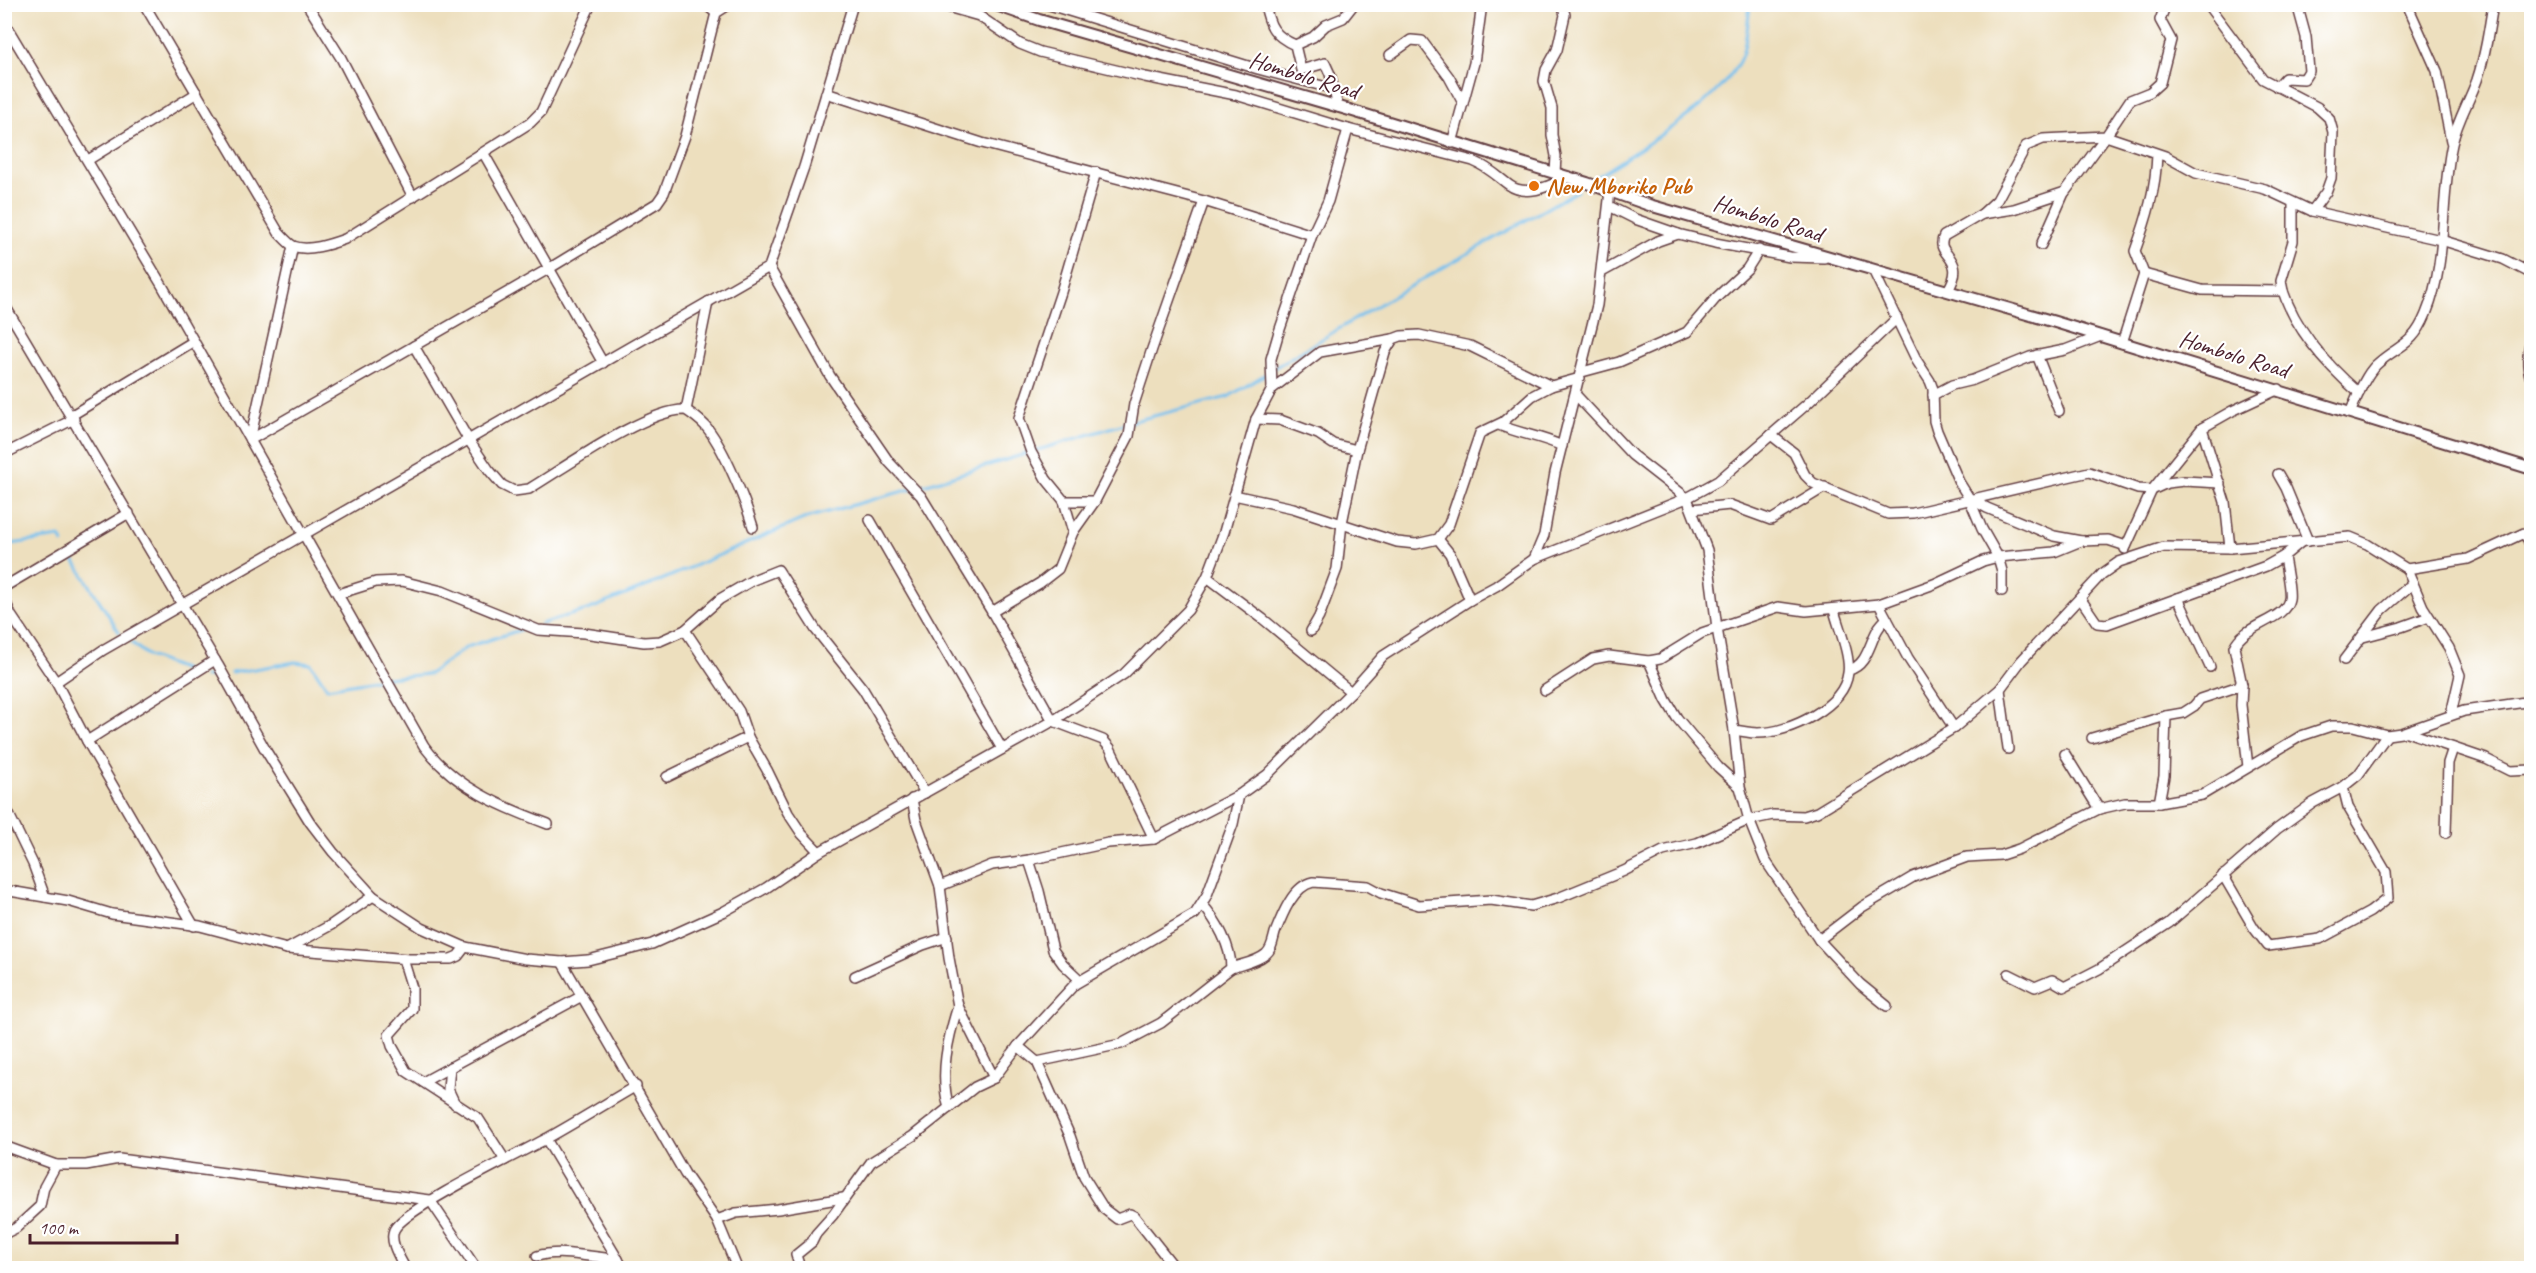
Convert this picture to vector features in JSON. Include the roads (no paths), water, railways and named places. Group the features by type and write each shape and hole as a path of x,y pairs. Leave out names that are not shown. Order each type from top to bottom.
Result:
{"street":[{"path":"144,4 279,233 293,246 322,246 345,239 484,154 530,123 542,112 591,4"},
{"path":"307,4 341,58 413,196"},
{"path":"705,4 716,13"},
{"path":"250,440 550,268 660,199 685,136 716,13 730,4"},
{"path":"56,682 103,650 305,536 468,439 769,267 780,243 853,4"},
{"path":"937,4 979,16 1020,44 1041,52 1145,77 1236,94 1348,129 1473,161 1490,168 1518,189 1535,190 1569,177"},
{"name":"Hombolo Road","path":"993,4 1039,20 1338,107 1830,258 1948,290 2279,389 2532,469"},
{"path":"1047,4 1267,72 1334,89"},
{"path":"1265,4 1273,32 1282,40 1295,45 1313,37 1326,25 1343,18 1354,4"},
{"path":"1452,142 1477,49 1482,4"},
{"path":"1555,173 1552,108 1544,86 1544,75 1557,50 1565,15 1562,4"},
{"path":"2041,245 2065,192 2130,100 2150,92 2160,83 2171,40 2160,20 2166,4"},
{"path":"2207,4 2263,79 2317,107 2329,118 2332,125 2333,152 2331,178 2326,192 2312,211"},
{"path":"2277,87 2285,78 2304,79 2309,72 2307,41 2297,4"},
{"path":"2407,4 2437,71 2451,145"},
{"path":"2350,413 2375,366 2405,345 2419,329 2427,313 2441,240 2451,145 2458,119 2478,78 2493,4"},
{"path":"4,22 194,341 430,755 475,792 509,810 548,824"},
{"path":"1390,55 1411,40 1422,41 1449,77 1463,104"},
{"path":"1295,45 1301,70 1325,63 1338,107"},
{"path":"88,160 197,93"},
{"path":"826,93 981,143 1204,201 1312,235"},
{"path":"1272,389 1271,359 1312,235 1328,201 1348,129"},
{"path":"1948,290 1955,278 1956,268 1942,247 1941,241 1944,236 1983,214 1997,200 2026,146 2043,139 2106,136 2157,154 2196,173 2265,189 2312,211 2441,240 2503,260 2532,274"},
{"path":"484,154 603,363"},
{"path":"2122,343 2144,274 2135,251 2150,210 2157,154"},
{"path":"1073,532 1064,501 1046,479 1031,452 1019,418 1061,292 1096,172"},
{"path":"1534,559 1544,536 1562,446 1581,375 1602,272 1610,191"},
{"path":"1983,214 2014,209 2065,192"},
{"path":"992,612 1040,583 1058,569 1073,532 1095,501 1129,436 1134,404 1204,201"},
{"path":"2293,203 2293,241 2281,281 2289,309 2329,367 2359,393"},
{"path":"1609,206 1635,219 1678,234 1715,243 1790,257 1830,258"},
{"path":"1602,272 1658,241 1678,234"},
{"path":"250,440 293,246"},
{"path":"1234,495 1293,508 1397,542 1416,544 1438,539 1449,524 1480,433 1499,425 1532,396 1551,386 1619,362 1684,333 1747,269 1759,250"},
{"path":"769,267 830,376 889,462 921,496 992,612 1053,721 1102,740 1110,748 1154,839"},
{"path":"1873,270 1917,361 1930,381 1934,421 1941,444 1998,557 2002,571 2002,591"},
{"path":"2144,274 2202,290 2283,291"},
{"path":"687,410 708,302"},
{"path":"4,304 73,417 266,751 304,814 333,852 373,896 422,928 465,947 526,959 562,962 588,960 623,952 680,933 744,902 819,852 1053,721 1132,668 1188,610 1207,577 1221,540 1256,419 1272,389 1320,352 1401,336 1419,335 1470,346 1551,386"},
{"path":"940,886 992,865 1029,860 1108,843 1154,839 1239,795 1267,775 1351,692 1383,656 1470,600 1497,586 1534,559 1687,498 1727,474 1849,366 1897,318"},
{"path":"2532,335 2527,356 2528,371 2532,381"},
{"path":"1933,395 1952,385 2037,355 2065,350 2101,336"},
{"path":"1311,631 1319,617 1337,568 1342,523 1357,450 1385,352 1393,339"},
{"path":"4,454 73,417 194,341"},
{"path":"414,346 468,439 502,485 514,491 523,491 627,430 661,415 687,410"},
{"path":"2037,355 2059,411"},
{"path":"2119,562 2152,490 2202,428 2279,389"},
{"path":"1576,395 1601,424 1639,461 1687,498 1707,550 1734,730 1740,787 1749,820 1765,860 1819,940 1860,984 1887,1006"},
{"path":"687,410 705,425 716,440 749,512 753,527"},
{"path":"1256,419 1280,420 1318,434 1333,444 1357,450"},
{"path":"1499,425 1527,435 1543,437 1562,446"},
{"path":"2202,428 2220,483 2228,521 2230,548"},
{"path":"1771,435 1794,453 1809,481 1888,514 1913,513 1969,498 2004,493 2089,472 2128,486 2152,490 2167,483 2184,481 2220,483"},
{"path":"2278,474 2304,542"},
{"path":"1692,509 1730,505 1771,520 1825,487"},
{"path":"1969,498 2054,536 2081,541 2108,540 2126,546"},
{"path":"1064,501 1095,501"},
{"path":"4,587 129,513"},
{"path":"870,520 1002,749"},
{"path":"2407,569 2468,560 2524,533 2532,547"},
{"path":"1037,1062 1120,1044 1161,1023 1231,968 1257,959 1269,951 1282,917 1296,893 1305,884 1368,886 1408,903 1419,905 1491,900 1531,906 1558,898 1624,871 1663,851 1697,843 1749,820 1773,815 1804,816 1817,812 1954,728 2000,689 2021,661 2102,574 2119,562 2164,547 2230,548 2350,537 2367,544 2407,569 2429,616 2449,648 2460,675 2451,714"},
{"path":"1438,539 1450,554 1470,600"},
{"path":"1545,690 1593,659 1608,656 1649,661 1660,659 1694,637 1778,607 1806,611 1879,604 1934,584 1983,561 1998,557 2054,552 2081,541"},
{"path":"2080,598 2097,623 2101,625 2144,612 2256,570 2284,556 2304,542"},
{"path":"2248,767 2241,705 2242,685 2234,647 2244,633 2281,613 2289,599 2284,556"},
{"path":"338,594 376,582 402,581 442,591 538,630 584,633 644,642 660,640 685,630 720,599 753,580 778,570 822,638 863,689 925,793"},
{"path":"1207,577 1263,619 1351,692"},
{"path":"2344,660 2382,610 2413,583"},
{"path":"4,598 11,615 56,682 87,741 194,926"},
{"path":"2178,598 2210,667"},
{"path":"1879,604 1908,658 1954,728"},
{"path":"1734,730 1759,733 1790,726 1822,712 1841,692 1849,670 1834,610"},
{"path":"2363,637 2429,616"},
{"path":"1849,670 1860,664 1879,627 1887,619"},
{"path":"685,630 739,711 748,737 768,770 788,813 819,852"},
{"path":"87,741 215,660"},
{"path":"1649,661 1677,718 1718,767 1740,787"},
{"path":"2092,738 2183,713 2200,699 2242,685"},
{"path":"2000,689 2008,749"},
{"path":"1819,940 1862,907 1913,876 1967,857 2001,855 2019,849 2099,809 2125,803 2159,803 2202,795 2301,736 2331,726 2353,726 2387,735 2407,732 2451,714 2532,701"},
{"path":"2159,803 2164,776 2166,716"},
{"path":"2407,732 2510,771 2532,770"},
{"path":"2009,974 2035,987 2052,980 2064,987 2169,923 2297,813 2343,787 2363,769 2387,735"},
{"path":"667,777 748,737"},
{"path":"2446,833 2448,763 2453,748"},
{"path":"2065,754 2099,809"},
{"path":"2223,875 2254,928 2268,946 2320,939 2379,907 2388,898 2386,872 2348,807 2343,787"},
{"path":"800,1269 796,1255 812,1242 871,1162 927,1126 975,1088 994,1078 1018,1046 1080,980 1188,919 1202,904 1233,824 1239,795"},
{"path":"912,799 916,820 940,886 958,1006 994,1078"},
{"path":"4,804 33,864 45,897"},
{"path":"1029,860 1053,950 1063,964 1080,980"},
{"path":"4,890 68,901 112,914 194,926 287,949 403,959 450,959 458,956 465,947"},
{"path":"287,949 331,925 373,896"},
{"path":"1202,904 1218,925 1231,961 1231,968"},
{"path":"855,976 923,945 947,937"},
{"path":"403,959 412,988 412,1009 389,1035 406,1071 478,1118 505,1160"},
{"path":"562,962 685,1174 717,1220 737,1269"},
{"path":"423,1082 582,996"},
{"path":"949,1108 944,1082 948,1037 958,1006"},
{"path":"1018,1046 1037,1062 1070,1136 1084,1176 1104,1209 1117,1219 1131,1214 1134,1216 1175,1269"},
{"path":"450,1067 448,1089 455,1104"},
{"path":"405,1269 393,1237 395,1228 430,1200 546,1138 636,1086"},
{"path":"546,1138 623,1269"},
{"path":"4,1146 56,1165 86,1165 119,1159 430,1200 476,1269"},
{"path":"4,1234 16,1228 40,1206 44,1187 56,1165"},
{"path":"717,1220 736,1213 778,1209 843,1198"},
{"path":"537,1256 548,1253 618,1259"}],"waterway":[{"path":"1598,176 1679,123 1717,90 1732,73 1742,55 1750,4"},
{"path":"1274,368 1390,298 1577,191"},
{"path":"917,487 1130,422 1228,397 1269,372"},
{"path":"541,624 590,609 806,518 911,489"},
{"path":"4,545 60,537 63,543"},
{"path":"72,557 119,632"},
{"path":"231,673 295,662 311,664 327,688 386,678 429,674 467,647 520,630"},
{"path":"132,643 148,656 185,670"},
{"path":"205,677 215,676"}],"place":[{"name":"New Mboriko Pub","path":"1534,186"}]}
